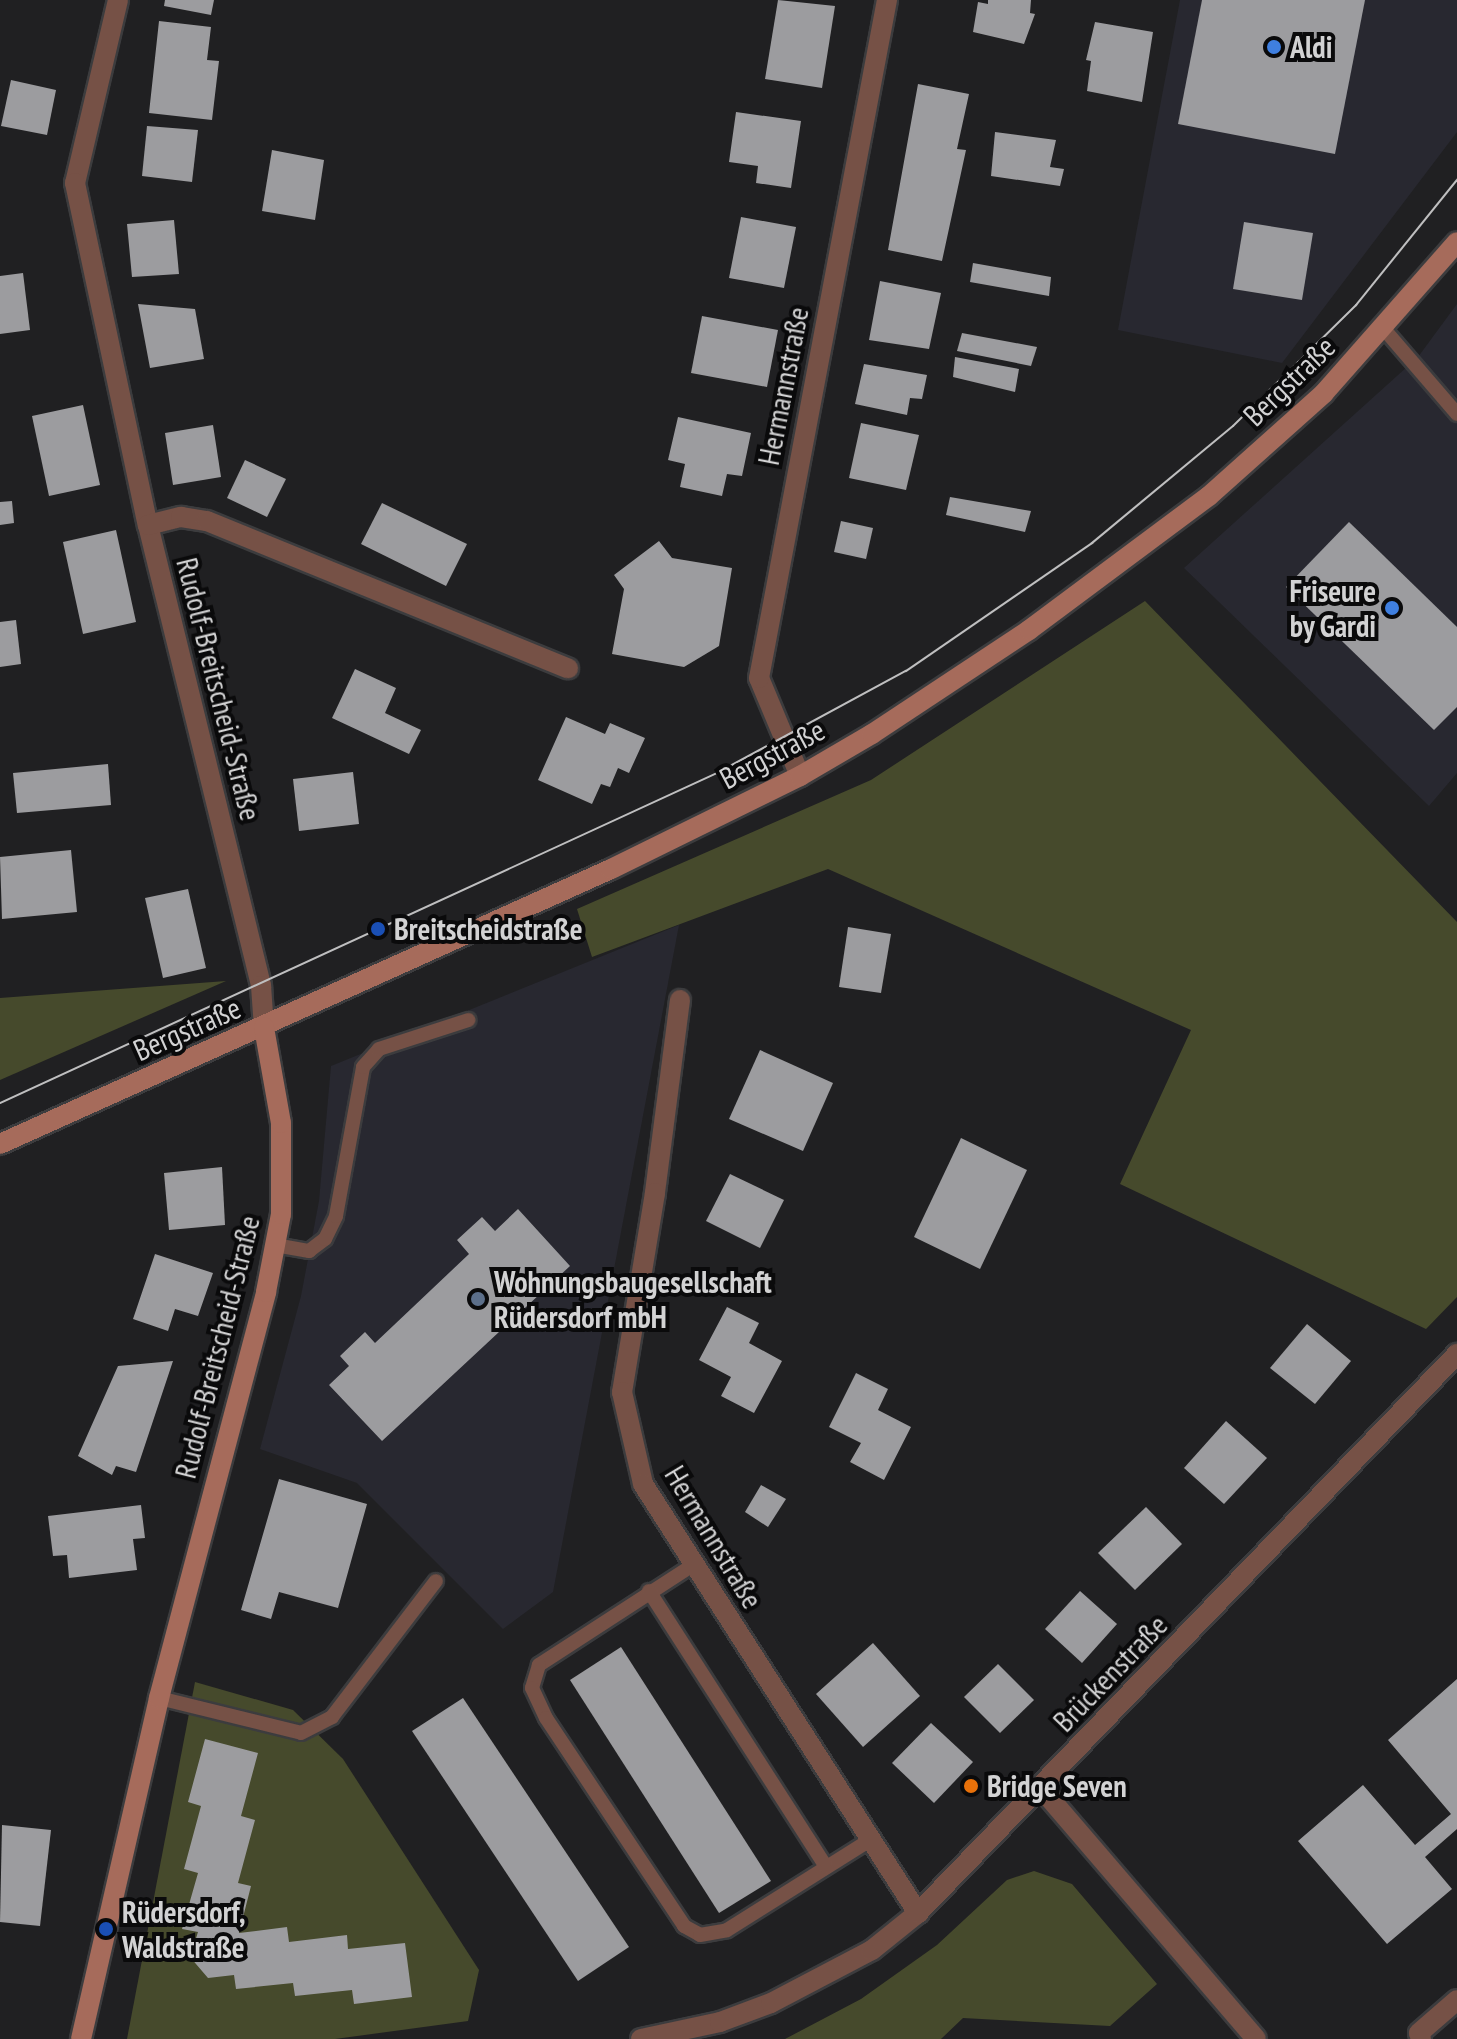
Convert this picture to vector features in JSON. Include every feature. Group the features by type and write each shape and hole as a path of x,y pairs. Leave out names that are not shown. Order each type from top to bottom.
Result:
{"street":[{"name":"Rudolf-Breitscheid-Straße","path":"81,2039 159,1698 275,1245 282,1156 261,986 148,525 75,183 118,0"},
{"name":"Hermannstraße","path":"800,776 759,678 887,0"},
{"name":"Bergstraße","path":"0,1144 264,1028 611,869 800,776 1029,630 1209,496 1324,393 1384,329 1457,242"},
{"name":"Rudolf-Breitscheid-Straße","path":"148,525 181,517 207,521 568,668"},
{"name":"Hermannstraße","path":"680,1000 655,1193 622,1392 643,1484 918,1913"},
{"name":"Brückenstraße","path":"641,2039 720,2022 771,2003 872,1950 918,1913 1457,1354"},
{"path":"1041,1788 1256,2039"},
{"path":"1421,2039 1419,2033 1457,2000"}],"lane":[{"path":"1384,329 1457,414"},
{"path":"275,1245 309,1251 325,1239 336,1216 363,1067 379,1049 468,1020"},
{"path":"693,1565 539,1665 532,1688 546,1718 684,1926 700,1935 727,1930 870,1840"},
{"path":"159,1698 301,1733 332,1717 436,1581"},
{"path":"649,1591 826,1867"}],"shaded area":[{"path":"1180,0 1457,0 1457,132 1282,363 1118,330"},
{"path":"1457,304 1457,773 1429,806 1184,568 1418,357"},
{"path":"679,925 553,1592 503,1629 357,1483 260,1449 301,1296 319,1201 331,1066"}],"green space":[{"path":"1145,601 1457,922 1457,1297 1426,1329 1120,1184 1191,1030 828,869 592,957 577,909 871,780"},
{"path":"226,981 0,1080 0,998"},
{"path":"195,1682 293,1710 343,1759 479,1970 468,2021 335,2039 127,2039"},
{"path":"1034,1871 1072,1884 1157,1984 1110,2026 963,2018 941,2039 785,2039 861,1999 937,1945 1007,1880"}],"building":[{"path":"165,0 214,0 211,15 164,6"},
{"path":"778,0 835,6 822,88 765,79"},
{"path":"988,0 1031,0 1030,13 1035,14 1024,44 973,32 978,2 988,4"},
{"name":"Aldi","path":"1202,0 1365,0 1335,154 1178,124"},
{"path":"159,21 211,27 207,60 219,61 212,120 149,113"},
{"path":"1095,22 1153,32 1142,102 1087,91 1091,61 1086,60"},
{"path":"11,80 56,90 47,135 1,126"},
{"path":"918,84 969,94 957,149 966,150 942,261 888,250"},
{"path":"736,112 801,121 791,188 756,183 758,166 729,162"},
{"path":"147,126 198,130 192,182 142,176"},
{"path":"995,132 1056,140 1050,167 1064,169 1060,186 991,176"},
{"path":"272,150 324,160 315,220 262,211"},
{"path":"741,217 796,227 784,288 729,278"},
{"path":"174,220 179,274 132,277 127,224"},
{"path":"1244,222 1313,233 1302,300 1233,289"},
{"path":"973,263 1051,277 1049,296 970,282"},
{"path":"23,273 30,330 0,334 0,276"},
{"path":"880,281 941,293 929,349 869,340"},
{"path":"138,304 195,309 204,359 150,368"},
{"path":"702,316 778,330 767,387 691,373"},
{"path":"962,333 1037,347 1031,366 957,351"},
{"path":"955,357 1019,369 1015,392 953,377"},
{"path":"864,364 927,375 922,399 910,398 907,415 855,404"},
{"path":"83,405 100,485 49,496 32,416"},
{"path":"678,417 751,433 742,476 727,474 722,496 680,487 685,464 668,460"},
{"path":"861,423 919,435 906,490 849,478"},
{"path":"213,425 221,477 173,485 165,433"},
{"path":"245,460 286,479 267,517 227,498"},
{"path":"950,497 1031,511 1025,532 946,515"},
{"path":"12,501 14,523 0,525 0,502"},
{"path":"382,503 467,544 446,586 361,544"},
{"path":"841,521 873,528 866,559 834,552"},
{"path":"1349,522 1457,627 1457,707 1434,730 1286,587"},
{"path":"116,530 136,622 83,634 63,542"},
{"path":"659,541 672,558 732,568 719,646 684,667 612,654 624,589 614,575"},
{"path":"16,620 21,664 0,667 0,622"},
{"path":"355,669 396,688 385,713 421,730 409,754 332,718"},
{"path":"566,717 605,734 610,723 645,738 629,773 618,768 610,787 601,784 592,804 538,780"},
{"path":"108,764 111,805 17,813 13,773"},
{"path":"353,772 359,824 299,831 293,779"},
{"path":"71,850 77,912 2,919 0,857"},
{"path":"188,889 206,968 163,978 145,898"},
{"path":"848,927 891,934 881,993 839,987"},
{"path":"760,1050 833,1083 803,1151 729,1119"},
{"path":"961,1138 1027,1170 980,1269 914,1237"},
{"path":"222,1167 225,1225 169,1230 164,1173"},
{"path":"730,1174 784,1200 760,1248 706,1221"},
{"name":"Wohnungsbaugesellschaft Rüdersdorf mbH","path":"518,1209 570,1266 382,1441 329,1385 349,1366 340,1356 365,1332 375,1343 469,1254 457,1240 482,1217 495,1231"},
{"path":"155,1254 213,1273 198,1316 175,1309 168,1331 133,1319"},
{"path":"727,1307 759,1323 749,1343 782,1361 754,1413 721,1396 731,1377 699,1360"},
{"path":"1307,1324 1351,1361 1315,1404 1270,1368"},
{"path":"173,1361 136,1472 116,1466 112,1475 78,1456 118,1366"},
{"path":"856,1373 888,1389 878,1410 911,1427 884,1480 850,1462 861,1443 829,1427"},
{"path":"1226,1421 1267,1458 1224,1504 1184,1468"},
{"path":"279,1479 367,1504 338,1608 279,1592 271,1619 241,1610"},
{"path":"761,1485 786,1499 768,1527 745,1512"},
{"path":"141,1505 145,1538 133,1539 137,1570 69,1578 67,1555 53,1556 48,1516"},
{"path":"1146,1507 1182,1544 1135,1590 1098,1553"},
{"path":"1080,1591 1117,1624 1082,1663 1045,1629"},
{"path":"873,1643 920,1696 863,1747 816,1694"},
{"path":"621,1647 771,1881 719,1913 570,1680"},
{"path":"998,1664 1034,1700 1000,1733 964,1697"},
{"path":"1457,1679 1457,1829 1425,1857 1452,1889 1387,1944 1298,1841 1363,1785 1415,1845 1451,1814 1388,1740"},
{"path":"463,1698 629,1947 578,1981 412,1731"},
{"path":"931,1723 973,1762 934,1803 892,1763"},
{"path":"205,1739 258,1753 241,1816 255,1820 238,1883 251,1886 239,1933 287,1927 289,1942 347,1935 348,1949 405,1943 412,1997 354,2004 352,1990 295,1996 293,1983 236,1989 234,1975 208,1978 190,1957 198,1932 182,1929 198,1873 184,1869 201,1806 188,1802"},
{"path":"2,1825 51,1830 40,1926 0,1922"}],"tram line":[{"path":"0,1103 717,773 906,671 1092,543 1233,426 1356,305 1457,180"}],"place":[{"name":"Aldi","path":"1274,47"},
{"name":"Friseure by Gardi","path":"1392,608"},
{"name":"Breitscheidstraße","path":"378,929"},
{"name":"Wohnungsbaugesellschaft Rüdersdorf mbH","path":"478,1299"},
{"name":"Bridge Seven","path":"971,1786"},
{"name":"Rüdersdorf, Waldstraße","path":"106,1929"}]}
